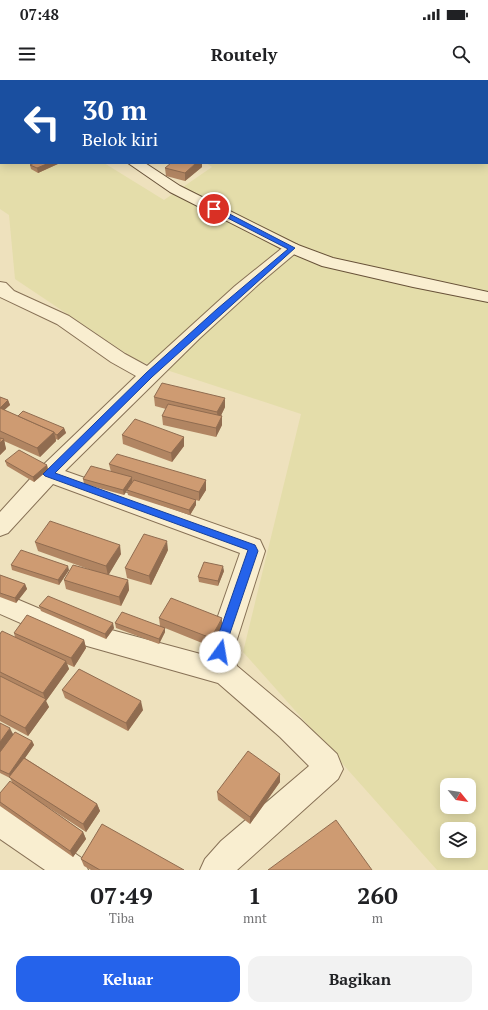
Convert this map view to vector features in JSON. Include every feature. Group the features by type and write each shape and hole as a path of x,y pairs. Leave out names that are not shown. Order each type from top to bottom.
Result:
{"street":[{"path":"137,164 175,189 286,253 413,282 488,297"},
{"path":"0,527 48,474 149,375 286,253"},
{"path":"0,287 2,291 8,295 63,320 118,358 149,375"},
{"path":"48,474 252,548 253,551 220,652 226,673"},
{"path":"0,603 48,624 226,673 290,728 327,764 328,769 232,852 216,870"},
{"path":"0,820 72,870"}],"shaded area":[{"path":"0,164 34,164 40,168 50,164 106,164 164,200 212,167 208,164 488,164 488,870 437,870 243,652 301,414 136,360 15,279 9,215 0,209"}],"building":[{"path":"32,164 47,164 37,168 30,165"},
{"path":"170,164 195,164 185,173 165,168"},
{"path":"162,383 225,398 217,412 154,397"},
{"path":"0,397 8,400 0,408"},
{"path":"168,404 222,416 216,428 162,416"},
{"path":"0,408 54,432 37,448 0,431"},
{"path":"23,411 64,428 57,435 54,432 18,416"},
{"path":"135,419 184,437 171,453 122,435"},
{"path":"19,450 47,465 33,477 5,461"},
{"path":"117,454 206,480 199,492 109,464"},
{"path":"91,466 132,477 123,490 83,479"},
{"path":"134,480 196,500 189,510 127,490"},
{"path":"50,521 120,545 106,566 35,542"},
{"path":"144,534 167,541 149,576 125,568"},
{"path":"21,550 68,566 58,580 11,565"},
{"path":"204,562 223,566 218,581 198,577"},
{"path":"73,565 128,580 119,597 64,580"},
{"path":"0,575 25,584 15,598 0,593"},
{"path":"48,596 113,623 105,634 39,606"},
{"path":"171,598 222,618 211,638 159,618"},
{"path":"122,612 165,628 159,639 115,623"},
{"path":"27,615 84,640 71,658 14,633"},
{"path":"2,631 66,661 43,693 0,672 0,634"},
{"path":"79,669 141,701 126,723 62,690"},
{"path":"0,676 46,699 25,728 0,715"},
{"path":"0,723 10,728 0,742"},
{"path":"15,732 32,741 9,774 0,770 0,752"},
{"path":"248,751 280,774 250,817 217,792"},
{"path":"24,758 97,804 83,824 9,777"},
{"path":"10,781 83,832 70,851 0,802 0,793"},
{"path":"336,820 372,870 268,870"},
{"path":"102,824 184,870 100,870 81,859"}],"route":[{"path":"214,209 292,248 220,310 149,375 48,474 250,546 253,549 220,652"}]}
